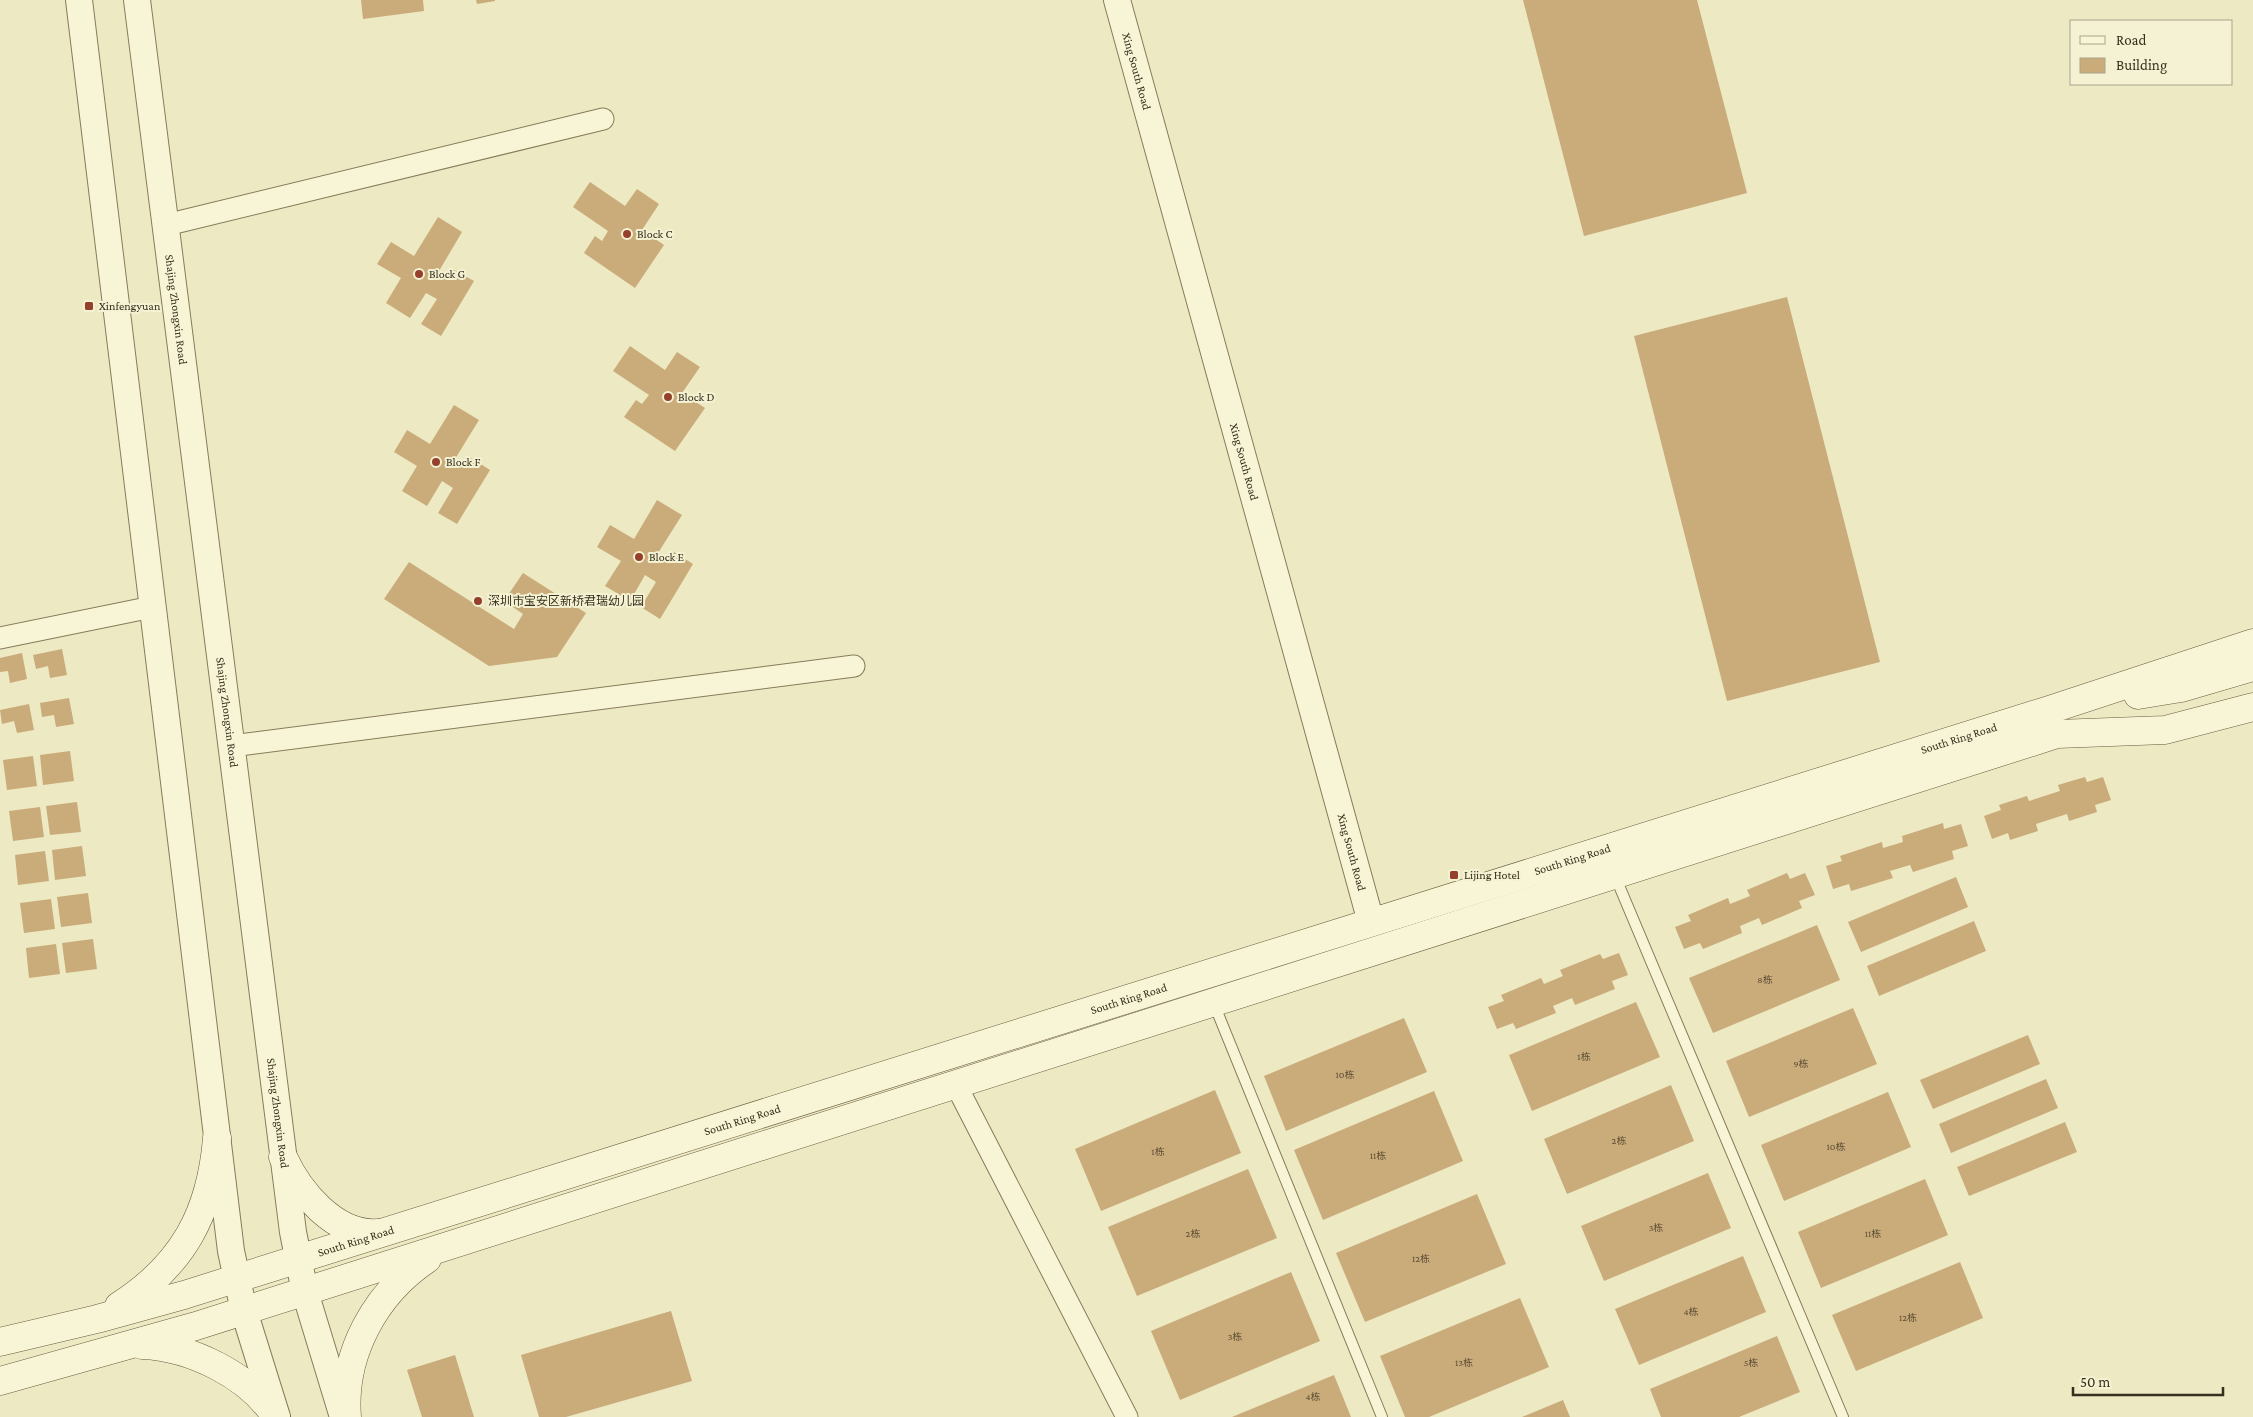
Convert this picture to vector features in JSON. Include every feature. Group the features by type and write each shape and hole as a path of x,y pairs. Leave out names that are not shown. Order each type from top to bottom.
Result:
{"main road":[{"name":"South Ring Road","path":"6,1379 244,1311 1614,875 2053,722 2253,643"},
{"path":"2053,722 2253,667"},
{"path":"2053,722 2092,725 2217,700 2253,689"},
{"name":"South Ring Road","path":"3,1342 97,1319 236,1278 1371,922 2053,722 2165,730 2253,707"},
{"path":"97,1319 153,1282 167,1268 189,1239 208,1193 217,1138"},
{"path":"283,1157 302,1190 331,1217 357,1230 382,1233"},
{"path":"345,1417 349,1375 359,1341 373,1313 384,1298 409,1273 450,1246"},
{"path":"3,1342 18,1342 23,1345 28,1356 26,1368 6,1379"},
{"path":"133,1344 172,1350 209,1363 248,1388 277,1417"}],"street":[{"path":"78,0 217,1138 236,1278 244,1311 277,1417"},
{"name":"Shajing Zhongxin Road","path":"137,0 297,1259 304,1292 345,1417"},
{"name":"Xing South Road","path":"1118,0 1371,922"},
{"path":"166,225 603,119"},
{"path":"0,638 152,607"},
{"path":"231,746 854,666"},
{"path":"956,1085 1127,1417"}],"lane":[{"path":"1614,875 1843,1417"},
{"path":"1214,1003 1382,1417"}],"building":[{"path":"361,0 423,0 424,11 363,19"},
{"path":"476,0 495,0 495,1 477,4"},
{"path":"1523,0 1697,0 1747,193 1584,236"},
{"name":"Block C","path":"590,182 625,206 637,189 659,204 642,230 664,245 635,288 584,253 595,236 602,241 608,231 573,207"},
{"name":"Block G","path":"438,217 462,232 439,271 450,277 454,270 474,281 441,336 421,324 437,299 426,293 410,318 386,303 401,278 377,264 391,242 414,256"},
{"path":"1787,297 1880,662 1727,701 1634,336"},
{"name":"Block D","path":"630,346 665,370 677,352 700,367 682,393 705,408 675,451 624,417 636,400 642,404 649,395 613,371"},
{"name":"Block F","path":"454,405 479,420 455,459 467,466 471,458 490,470 457,524 438,513 453,488 442,481 427,506 402,491 417,466 394,452 407,430 430,444"},
{"name":"Block E","path":"657,500 682,515 658,553 669,560 674,552 693,564 660,619 641,607 656,582 645,575 630,601 605,586 621,561 597,547 610,525 634,539"},
{"path":"409,562 514,629 523,614 504,601 523,573 586,613 557,657 489,666 384,599"},
{"path":"62,649 67,675 50,678 48,666 36,669 33,655"},
{"path":"22,653 27,679 10,683 8,671 0,672 0,658"},
{"path":"69,698 74,724 56,727 54,715 42,717 40,703"},
{"path":"29,704 34,730 17,733 14,721 2,724 0,710"},
{"path":"70,751 74,781 43,785 40,755"},
{"path":"33,756 37,786 7,790 3,760"},
{"path":"2085,777 2087,782 2103,777 2111,800 2095,805 2097,812 2069,821 2067,814 2036,824 2038,831 2010,840 2008,833 1992,839 1984,816 2001,810 1999,805 2027,796 2029,801 2060,791 2058,785"},
{"path":"77,802 81,832 50,835 46,806"},
{"path":"40,807 44,837 13,841 9,811"},
{"path":"1943,823 1944,829 1961,824 1968,846 1952,851 1954,859 1913,872 1910,865 1890,871 1893,878 1851,891 1849,884 1833,889 1826,866 1842,861 1840,856 1882,842 1883,848 1903,842 1902,836"},
{"path":"82,846 86,876 55,880 52,850"},
{"path":"45,851 49,881 18,885 15,855"},
{"path":"1787,873 1790,879 1805,873 1815,895 1799,901 1802,908 1762,925 1759,918 1740,926 1742,933 1703,949 1700,943 1684,949 1675,927 1691,921 1688,915 1728,898 1730,904 1750,896 1747,890"},
{"path":"1956,877 1968,907 1861,952 1848,922"},
{"path":"88,893 92,923 61,927 57,897"},
{"path":"51,899 55,929 24,933 20,903"},
{"path":"1974,921 1986,951 1879,996 1867,966"},
{"path":"1817,925 1840,980 1713,1033 1689,978"},
{"path":"93,939 97,969 66,973 62,943"},
{"path":"56,944 60,974 29,978 26,948"},
{"path":"1619,953 1628,975 1612,981 1615,989 1575,1005 1572,998 1553,1006 1556,1013 1516,1029 1513,1023 1497,1029 1488,1007 1504,1001 1501,995 1541,978 1544,984 1563,976 1560,970 1600,954 1603,959"},
{"path":"1636,1002 1660,1057 1532,1111 1509,1055"},
{"path":"1853,1008 1877,1064 1749,1117 1726,1061"},
{"path":"1404,1018 1427,1072 1286,1131 1264,1076"},
{"path":"2028,1035 2040,1064 1933,1109 1920,1080"},
{"path":"2046,1079 2058,1108 1951,1153 1939,1124"},
{"path":"1671,1085 1694,1141 1567,1194 1544,1139"},
{"path":"1215,1090 1241,1153 1101,1211 1075,1149"},
{"path":"1434,1091 1463,1161 1323,1220 1294,1150"},
{"path":"1888,1092 1911,1147 1784,1201 1761,1145"},
{"path":"2065,1122 2077,1152 1969,1196 1957,1167"},
{"path":"1248,1169 1277,1238 1137,1296 1108,1227"},
{"path":"1708,1173 1731,1228 1604,1281 1581,1226"},
{"path":"1925,1179 1948,1235 1821,1288 1798,1232"},
{"path":"1477,1194 1506,1264 1365,1322 1336,1253"},
{"path":"1743,1256 1766,1312 1639,1365 1615,1309"},
{"path":"1960,1262 1983,1318 1856,1371 1832,1315"},
{"path":"1291,1272 1320,1341 1180,1400 1151,1331"},
{"path":"1520,1298 1549,1367 1429,1417 1405,1417 1380,1356"},
{"path":"671,1311 692,1381 566,1417 539,1417 521,1355"},
{"path":"1777,1336 1800,1392 1739,1417 1661,1417 1650,1389"},
{"path":"455,1355 474,1417 422,1417 407,1370"},
{"path":"1334,1375 1351,1417 1232,1417"},
{"path":"1563,1400 1570,1417 1522,1417"}],"place":[{"name":"Block C","path":"627,234"},
{"name":"Block G","path":"419,274"},
{"name":"Xinfengyuan","path":"89,306"},
{"name":"Block D","path":"668,397"},
{"name":"Block F","path":"436,462"},
{"name":"Block E","path":"639,557"},
{"name":"深圳市宝安区新桥君瑞幼儿园","path":"478,601"},
{"name":"Lijing Hotel","path":"1454,875"}]}
